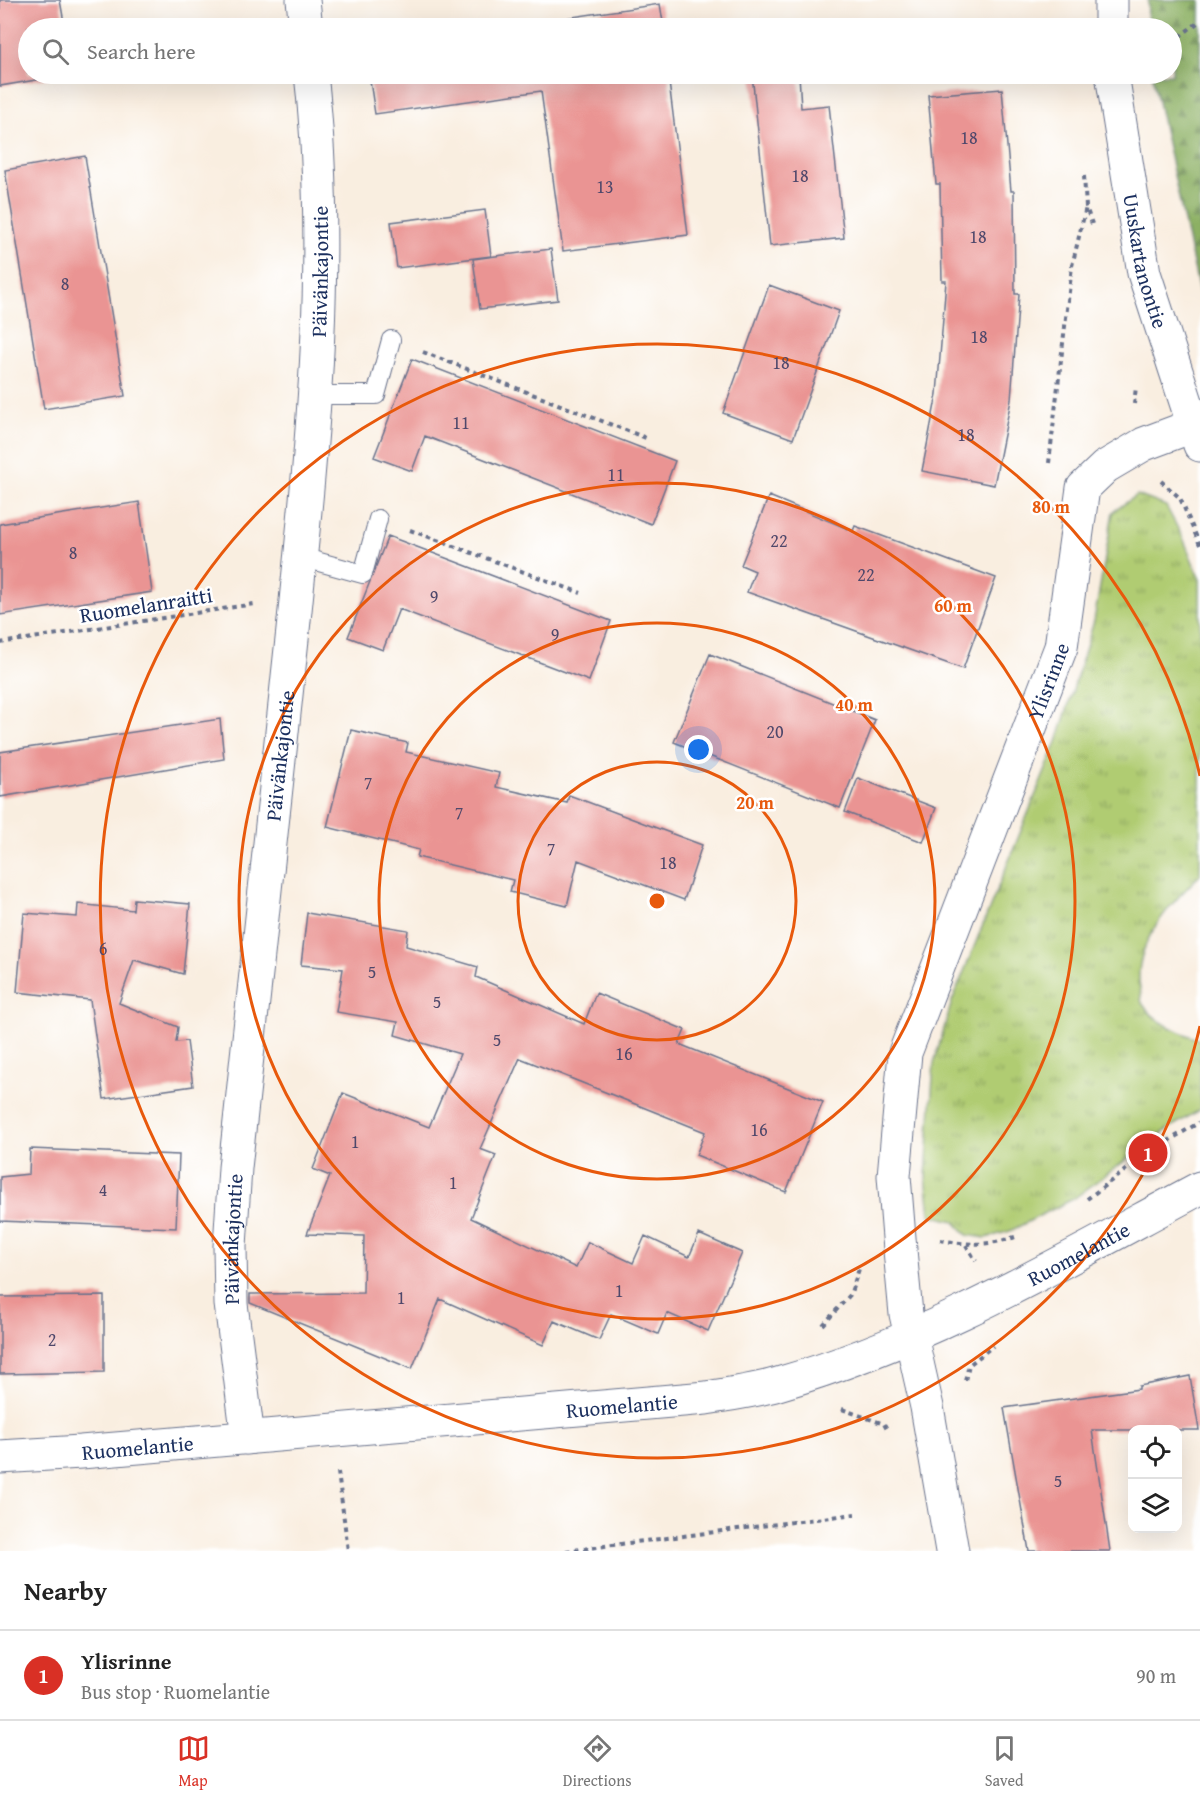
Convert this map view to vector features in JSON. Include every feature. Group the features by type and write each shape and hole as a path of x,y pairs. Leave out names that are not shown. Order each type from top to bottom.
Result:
{"street":[{"path":"303,0 305,18"},
{"path":"1110,0 1111,18"},
{"name":"Päivänkajontie","path":"248,1438 231,1304 230,1246 238,1133 301,557 315,395 318,185 312,84"},
{"name":"Uuskartanontie","path":"1114,84 1144,273 1196,435"},
{"name":"Ylisrinne","path":"952,1551 927,1407 906,1314 894,1176 905,1053 1061,647 1083,488 1105,467 1144,444 1196,435"},
{"name":"Ruomelantie","path":"0,1457 706,1398 776,1385 912,1336 996,1297 1200,1188"}],"lane":[{"path":"315,395 376,395 391,340"},
{"path":"301,557 363,574 378,519"}],"path":[{"path":"1182,34 1200,21"},
{"path":"1048,469 1072,266 1086,207"},
{"path":"391,340 646,438"},
{"path":"378,519 581,593"},
{"name":"Ruomelanraitti","path":"0,643 296,598"},
{"path":"1084,1201 1148,1153 1200,1122"},
{"path":"822,1327 850,1295 860,1264 937,1240 966,1245 993,1245 1023,1235"},
{"path":"884,1424 963,1391 969,1365 996,1344"},
{"path":"338,1471 348,1551"},
{"path":"566,1551 855,1514"}],"green space":[{"path":"1148,0 1200,0 1200,295 1154,84 1182,84 1182,18 1147,18"},
{"path":"1137,495 1166,506 1184,540 1200,580 1200,875 1156,926 1142,956 1139,972 1142,1002 1147,1010 1168,1026 1200,1040 1200,1110 1171,1127 1073,1199 1010,1231 986,1238 967,1235 954,1221 930,1215 926,1176 934,1063 952,1001 1057,742 1094,621 1113,512"}],"building":[{"path":"0,0 60,0 63,18 18,18 18,83 0,86"},
{"path":"660,4 662,18 565,18"},
{"path":"370,84 669,84 688,235 563,251 541,91 375,114"},
{"path":"753,84 800,84 801,108 829,105 844,238 770,246"},
{"path":"1002,89 1011,191 1014,191 1015,294 1019,294 1011,400 994,485 922,471 937,394 946,281 942,281 940,184 936,184 928,95"},
{"path":"85,156 125,396 44,409 5,170"},
{"path":"485,210 491,256 397,268 391,222"},
{"path":"551,249 558,300 480,309 473,259"},
{"path":"769,285 839,311 793,439 723,413"},
{"path":"412,359 675,461 651,524 425,436 412,471 374,457"},
{"path":"769,496 853,531 855,526 996,578 963,669 747,592 755,571 741,565"},
{"path":"139,502 152,592 0,615 0,524"},
{"path":"388,536 611,621 589,681 399,609 383,650 348,637"},
{"path":"710,654 875,720 840,808 674,742"},
{"path":"220,719 224,759 0,797 0,752"},
{"path":"351,730 408,743 406,752 499,773 496,787 567,803 569,795 702,845 684,900 578,860 567,906 510,892 513,880 417,857 419,850 327,827"},
{"path":"858,778 936,808 923,842 845,812"},
{"path":"134,899 190,904 183,974 134,960 119,1003 178,1027 176,1042 187,1041 193,1086 104,1099 90,1000 17,992 24,913 77,917 78,904 133,910"},
{"path":"307,913 408,930 406,946 478,967 476,977 584,1024 596,993 685,1030 679,1044 823,1102 786,1192 696,1155 705,1132 520,1058 480,1149 496,1155 471,1218 576,1268 588,1242 633,1263 645,1236 689,1257 699,1234 742,1253 708,1331 667,1313 658,1334 611,1314 599,1340 554,1321 543,1345 440,1299 412,1369 250,1303 250,1294 363,1293 364,1236 307,1234 330,1176 313,1169 343,1093 429,1127 460,1054 395,1035 398,1022 336,1012 343,969 301,965"},
{"path":"30,1149 179,1155 176,1228 0,1221 0,1177 29,1174"},
{"path":"104,1296 104,1372 0,1374 0,1297"},
{"path":"1190,1376 1199,1430 1182,1430 1182,1425 1128,1425 1128,1430 1092,1430 1110,1551 1029,1551 1004,1408 1139,1389 1139,1386"}],"place":[{"name":"Ylisrinne","path":"1148,1153"}]}
